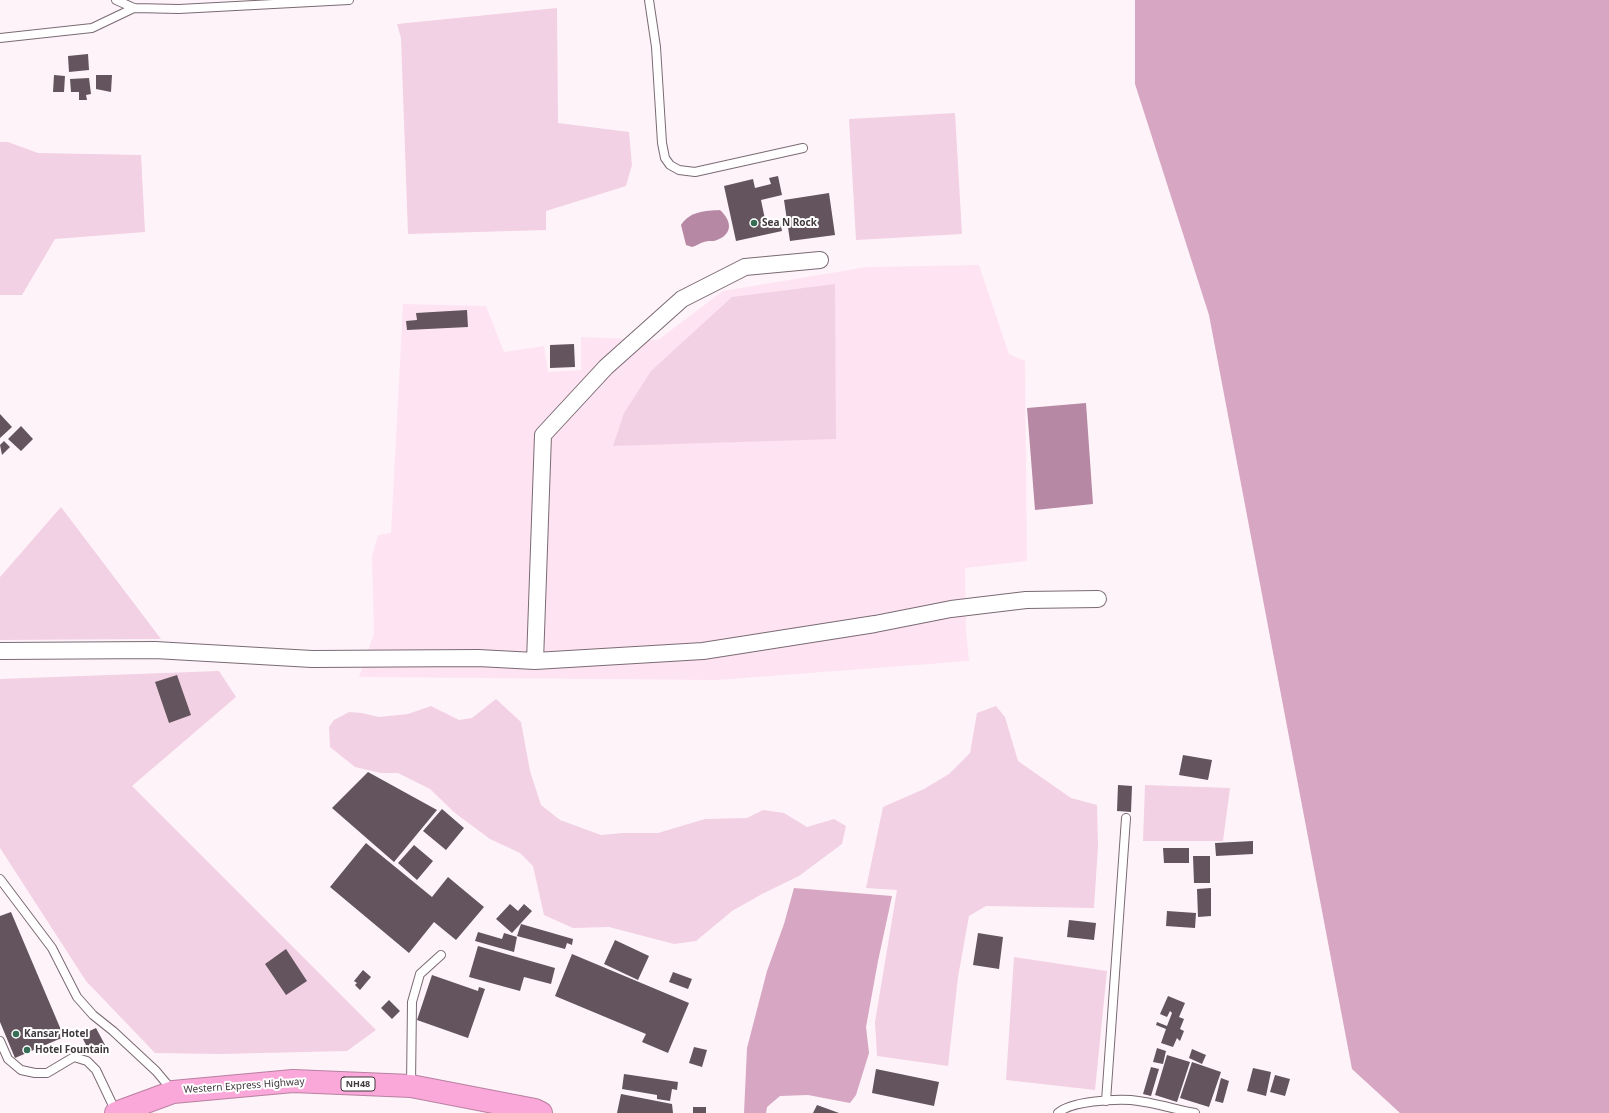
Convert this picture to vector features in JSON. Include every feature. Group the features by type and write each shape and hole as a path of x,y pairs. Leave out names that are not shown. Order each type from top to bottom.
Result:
{"highway":[{"name":"Western Express Highway","path":"116,1113 173,1092 293,1081 411,1086 535,1110 541,1113"}],"street":[{"path":"535,661 543,435 606,367 682,298 745,267 820,260"},
{"path":"0,652 154,650 312,659 478,658 535,661 703,651 875,624 951,609 1026,600 1098,599"}],"lane":[{"path":"116,0 134,8 179,9 349,0"},
{"path":"649,0 656,47 662,143 665,158 670,165 679,170 695,172 804,148"},
{"path":"0,38 92,28 134,8"},
{"path":"1106,1101 1126,818"},
{"path":"0,879 52,948 77,998 93,1015 113,1031 156,1071 173,1092"},
{"path":"411,1086 412,1002 420,974 441,955"},
{"path":"0,1041 8,1059 21,1070 36,1073 47,1073 74,1057 87,1061 96,1070 116,1113"},
{"path":"1058,1113 1062,1110 1087,1102 1131,1100 1195,1113"}],"shaded area":[{"path":"1135,0 1609,0 1609,1113 1400,1113 1352,1069 1209,315 1135,84"},
{"path":"557,8 558,123 629,132 632,165 626,186 546,211 546,230 408,234 401,38 397,24"},
{"path":"955,113 962,234 856,240 849,119"},
{"path":"0,142 8,142 38,153 141,155 145,232 55,239 22,295 0,295"},
{"path":"720,210 727,218 729,223 726,234 715,241 706,241 692,247 686,245 681,225 685,220 693,214"},
{"path":"979,265 1009,354 1025,361 1027,561 965,568 966,630 969,661 717,680 359,677 374,633 372,557 378,535 391,533 403,304 486,306 504,352 544,346 548,372 581,370 581,337 658,340 723,291 867,267"},
{"path":"835,284 836,439 613,446 624,413 651,371 732,297"},
{"path":"1086,403 1093,504 1035,510 1027,408"},
{"path":"61,507 161,639 0,640 0,577"},
{"path":"219,671 236,697 132,786 376,1030 347,1051 220,1054 155,1053 86,981 0,848 0,679"},
{"path":"496,699 521,722 530,771 541,805 560,820 601,835 622,833 658,833 705,819 747,818 763,810 784,813 807,827 834,819 846,826 842,844 799,876 732,911 696,941 674,944 609,927 573,928 544,915 533,866 520,853 490,839 455,813 430,789 398,773 381,773 355,767 330,747 329,727 334,720 349,712 379,717 408,714 431,706 459,720 472,718"},
{"path":"996,706 1005,717 1018,761 1071,798 1097,805 1098,846 1094,908 986,906 969,916 958,977 948,1066 877,1056 875,1022 897,890 866,888 883,807 924,789 949,774 970,753 977,713"},
{"path":"1145,785 1230,788 1223,841 1143,841"},
{"path":"794,888 892,896 866,1027 869,1053 856,1095 850,1103 808,1095 780,1096 767,1107 766,1113 744,1113 747,1048 767,971 784,924"},
{"path":"1014,957 1107,971 1095,1090 1006,1080"}],"building":[{"path":"88,54 89,70 69,72 68,56"},
{"path":"54,75 65,76 64,92 53,92"},
{"path":"96,75 112,75 111,92 96,89"},
{"path":"89,78 91,94 86,95 87,100 79,100 79,92 71,92 70,79"},
{"path":"778,176 782,195 761,200 766,224 780,221 782,231 736,241 724,186 753,179 755,188 771,184 769,178"},
{"path":"829,193 835,235 790,241 784,200"},
{"path":"467,310 468,327 407,330 406,321 417,320 416,313"},
{"path":"574,344 575,367 550,368 550,345"},
{"path":"0,414 12,427 0,438"},
{"path":"21,426 33,439 21,451 8,439"},
{"path":"4,441 10,447 2,455 0,445"},
{"path":"177,675 191,715 169,723 155,682"},
{"path":"1183,755 1212,760 1208,780 1179,775"},
{"path":"368,772 437,810 394,862 332,808"},
{"path":"1118,785 1132,786 1131,812 1117,811"},
{"path":"442,809 464,828 446,850 423,831"},
{"path":"1253,841 1253,854 1216,856 1215,843"},
{"path":"366,843 432,897 448,877 484,907 456,940 434,922 409,953 330,887"},
{"path":"414,845 433,861 417,880 398,863"},
{"path":"1163,848 1189,848 1189,863 1164,863"},
{"path":"1193,856 1210,856 1210,883 1194,883"},
{"path":"1211,888 1211,916 1198,917 1197,889"},
{"path":"510,904 518,911 524,904 532,911 512,933 496,919"},
{"path":"1167,911 1196,913 1195,928 1166,926"},
{"path":"11,912 64,1037 15,1058 0,1022 0,916"},
{"path":"1069,920 1096,923 1094,940 1067,937"},
{"path":"521,924 573,939 572,945 567,943 565,949 517,936"},
{"path":"478,932 502,939 504,933 517,937 514,952 475,941"},
{"path":"978,933 1003,937 999,969 973,965"},
{"path":"615,940 649,956 638,980 604,964"},
{"path":"478,946 555,968 551,984 524,977 520,991 469,977"},
{"path":"286,949 307,981 286,995 265,964"},
{"path":"572,954 689,1003 668,1053 642,1042 646,1034 555,996"},
{"path":"363,970 371,977 360,990 355,985 357,983 354,981"},
{"path":"673,972 692,979 688,989 669,982"},
{"path":"432,975 478,991 479,987 485,989 468,1038 417,1020"},
{"path":"1168,996 1185,1003 1179,1017 1184,1019 1180,1029 1184,1031 1180,1041 1177,1038 1173,1047 1161,1043 1166,1029 1156,1025 1157,1022 1167,1026 1172,1013 1170,1011 1167,1017 1160,1014"},
{"path":"389,1000 400,1011 392,1019 381,1008"},
{"path":"96,1028 105,1045 90,1053 81,1035"},
{"path":"694,1047 707,1050 702,1067 689,1063"},
{"path":"1157,1048 1166,1051 1163,1064 1153,1062"},
{"path":"1192,1049 1206,1055 1202,1064 1189,1058"},
{"path":"1167,1055 1190,1062 1177,1102 1155,1095"},
{"path":"1192,1062 1221,1072 1209,1107 1180,1098"},
{"path":"1151,1067 1159,1069 1151,1096 1143,1094"},
{"path":"1253,1068 1271,1072 1266,1096 1247,1091"},
{"path":"876,1069 939,1082 934,1106 872,1093"},
{"path":"624,1074 678,1082 677,1090 672,1089 670,1101 657,1099 657,1095 622,1089"},
{"path":"1275,1075 1290,1079 1285,1096 1270,1092"},
{"path":"1221,1078 1229,1081 1223,1103 1215,1101"},
{"path":"621,1094 672,1104 673,1113 617,1113"},
{"path":"817,1105 839,1113 813,1113"},
{"path":"693,1107 706,1107 706,1113 693,1113"}],"place":[{"name":"Sea N Rock","path":"754,223"},
{"name":"Kansar Hotel","path":"16,1034"},
{"name":"Hotel Fountain","path":"27,1050"}]}
